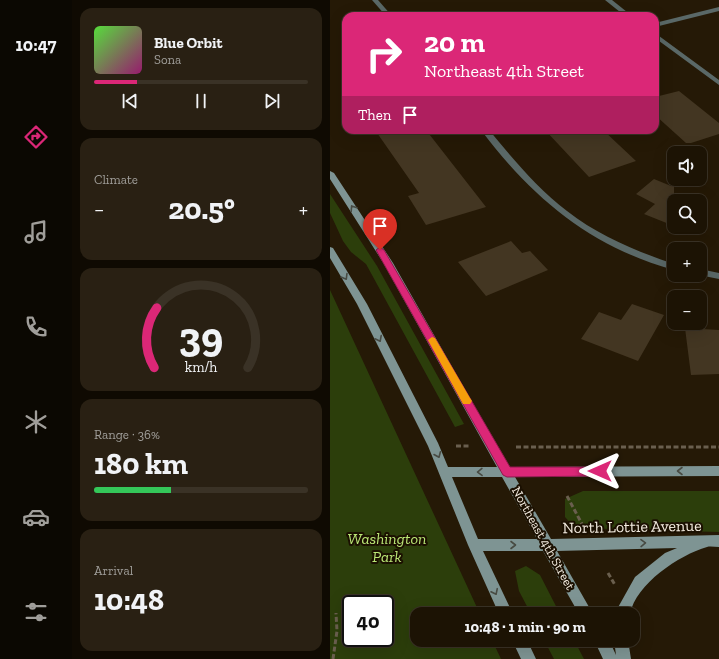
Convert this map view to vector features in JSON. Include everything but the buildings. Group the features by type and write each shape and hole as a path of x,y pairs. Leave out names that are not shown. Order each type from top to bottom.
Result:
{"main road":[{"name":"Northeast 4th Street","path":"330,173 388,263 582,607"},
{"path":"330,250 362,304 434,446 474,545 503,607"},
{"path":"445,472 719,471"},
{"path":"625,607 640,581 670,557 713,541"},
{"name":"North Lottie Avenue","path":"474,545 547,545 713,541"},
{"path":"523,647 529,659"},
{"path":"605,647 612,659"},
{"path":"622,647 624,659"}],"street":[{"path":"375,0 386,12"},
{"path":"608,0 624,12"},
{"path":"659,24 719,9"},
{"path":"659,38 719,83"},
{"path":"489,134 536,188 574,220 626,249 667,264"},
{"path":"707,273 719,276"}],"path":[{"path":"434,446 638,448 719,447"},
{"path":"567,496 583,526"},
{"path":"608,573 618,590"},
{"path":"333,659 337,631 336,613"}],"green space":[{"path":"330,194 377,266 464,424 455,427 366,264 351,252 343,241 330,213"},
{"name":"Washington Park","path":"330,290 477,607 410,607 410,647 495,647 501,659 330,659"},
{"path":"583,491 719,491 719,532 575,528 565,517 565,499"},
{"path":"526,566 540,575 556,607 527,607 519,591 515,571"},
{"path":"548,647 578,647 584,659 554,659"}],"slow traffic":[{"path":"432,340 467,401"}],"route":[{"path":"380,250 507,472 600,471"}]}
